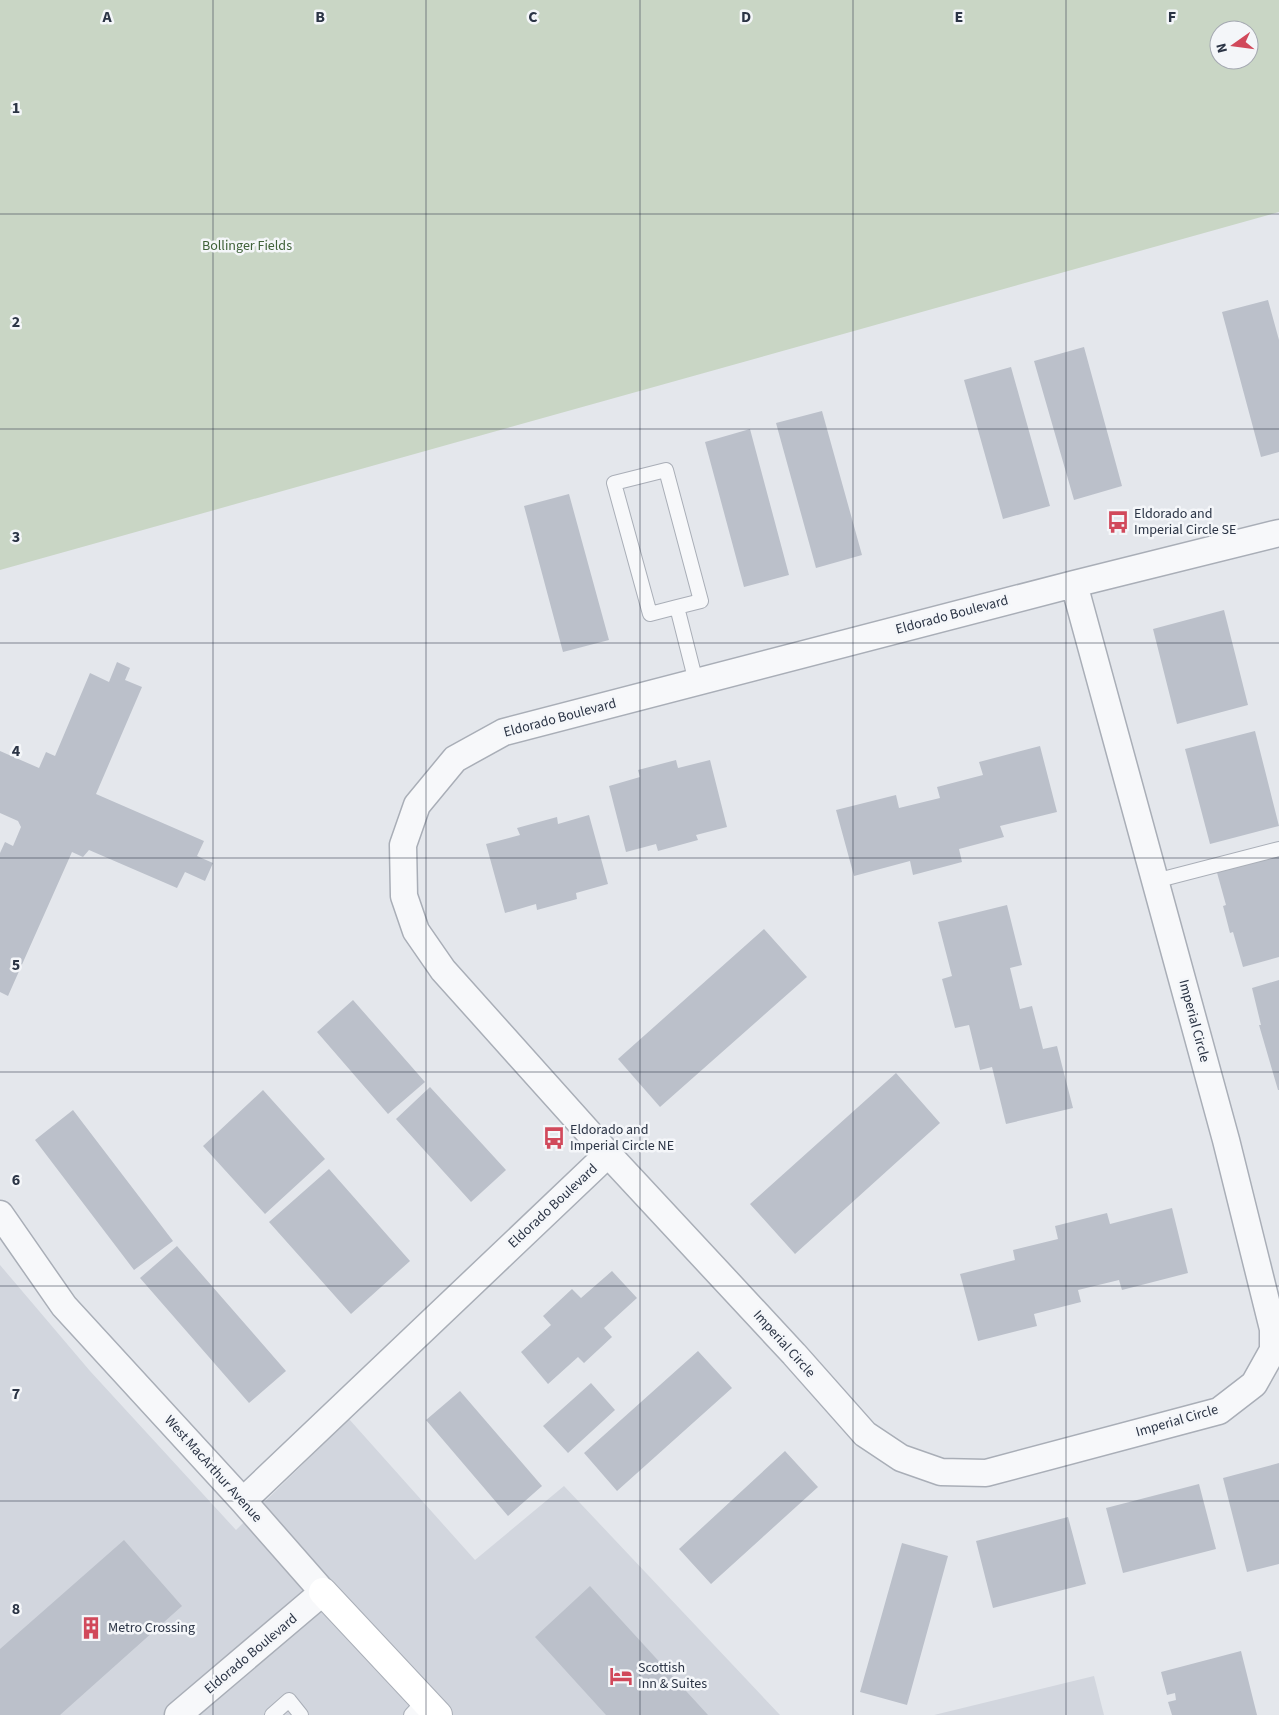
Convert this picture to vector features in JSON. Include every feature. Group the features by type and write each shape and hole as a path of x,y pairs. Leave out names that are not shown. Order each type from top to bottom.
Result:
{"street":[{"name":"Eldorado Boulevard","path":"243,1501 608,1154 443,970 416,932 404,896 403,845 417,805 455,760 504,732 1074,584 1279,533"},
{"name":"Imperial Circle","path":"608,1154 787,1346 865,1434 901,1458 940,1472 986,1473 1219,1411 1254,1384 1273,1350 1273,1329 1226,1140 1074,584"},
{"name":"West MacArthur Avenue","path":"0,1214 64,1306 243,1501 425,1710"},
{"name":"Eldorado Boulevard","path":"178,1715 323,1592"}],"lane":[{"path":"666,470 701,601 677,607 650,614 614,483 666,470"},
{"path":"677,607 696,682"},
{"path":"1155,881 1279,849"},
{"path":"272,1715 289,1700 301,1715"}],"shaded area":[{"path":"0,1265 90,1371 236,1530 349,1419 475,1560 564,1486 780,1715 0,1715"},
{"path":"1094,1676 1104,1715 934,1715"}],"green space":[{"name":"Bollinger Fields","path":"0,0 1279,0 1279,212 0,570"}],"building":[{"path":"1268,300 1279,340 1279,452 1261,457 1222,312"},
{"path":"1084,347 1122,486 1074,500 1034,361"},
{"path":"1011,367 1050,506 1003,519 964,380"},
{"path":"822,411 862,555 816,568 776,423"},
{"path":"750,429 789,575 744,587 705,442"},
{"path":"569,494 609,640 563,652 524,506"},
{"path":"1224,610 1248,705 1177,724 1153,629"},
{"path":"117,662 130,668 125,680 142,687 96,794 204,841 197,856 213,863 205,881 185,872 177,888 89,850 83,857 72,852 8,996 0,992 0,853 5,842 13,846 21,827 18,821 0,813 0,751 39,768 46,752 55,756 90,673 109,682"},
{"path":"1255,731 1279,826 1210,844 1185,749"},
{"path":"1040,746 1057,812 1000,826 1004,837 959,849 962,862 913,875 910,861 854,876 836,810 896,795 899,808 940,798 937,787 983,775 979,762"},
{"path":"676,760 678,768 710,760 727,827 696,835 698,840 658,851 656,844 626,852 609,786 640,777 638,770"},
{"path":"589,815 608,884 576,893 577,899 537,910 536,904 505,913 486,844 520,835 517,828 557,817 558,824"},
{"path":"1279,852 1279,957 1243,967 1233,932 1230,933 1223,906 1226,905 1216,869"},
{"path":"1007,905 1022,965 1010,968 1020,1009 1032,1006 1043,1049 1057,1046 1073,1108 1006,1124 992,1067 980,1070 969,1025 955,1028 942,979 952,976 938,922"},
{"path":"764,929 807,977 660,1107 618,1059"},
{"path":"1279,980 1278,1090 1259,1025 1261,1025 1252,988"},
{"path":"353,1000 425,1082 388,1114 317,1032"},
{"path":"896,1073 940,1123 795,1254 750,1204"},
{"path":"430,1087 506,1170 471,1202 396,1119"},
{"path":"263,1090 325,1159 265,1214 203,1146"},
{"path":"73,1110 173,1241 134,1270 35,1140"},
{"path":"329,1169 410,1261 351,1314 269,1222"},
{"path":"1172,1208 1188,1273 1122,1290 1119,1280 1078,1290 1081,1302 1034,1314 1037,1326 978,1341 960,1274 1015,1260 1013,1250 1058,1239 1055,1226 1107,1213 1110,1224"},
{"path":"177,1246 286,1371 249,1403 140,1278"},
{"path":"612,1271 637,1298 604,1328 612,1337 584,1363 578,1357 548,1384 521,1352 551,1325 543,1316 572,1289 581,1298"},
{"path":"698,1351 732,1388 617,1491 584,1453"},
{"path":"591,1383 615,1410 568,1453 543,1426"},
{"path":"460,1391 542,1486 508,1516 426,1420"},
{"path":"785,1451 818,1487 711,1584 679,1549"},
{"path":"1279,1463 1279,1564 1247,1572 1223,1478"},
{"path":"1199,1484 1216,1549 1123,1573 1106,1508"},
{"path":"1068,1517 1086,1584 993,1608 976,1541"},
{"name":"Metro Crossing","path":"124,1540 182,1606 60,1715 0,1715 0,1649"},
{"path":"902,1543 948,1556 907,1705 860,1692"},
{"name":"Scottish Inn & Suites","path":"590,1586 708,1715 606,1715 535,1637"},
{"path":"1241,1651 1257,1715 1172,1715 1168,1702 1176,1700 1175,1693 1167,1695 1161,1672"}],"place":[{"name":"Eldorado and Imperial Circle SE","path":"1118,522"},
{"name":"Eldorado and Imperial Circle NE","path":"554,1138"},
{"name":"Metro Crossing","path":"91,1628"},
{"name":"Scottish Inn & Suites","path":"621,1676"}]}
